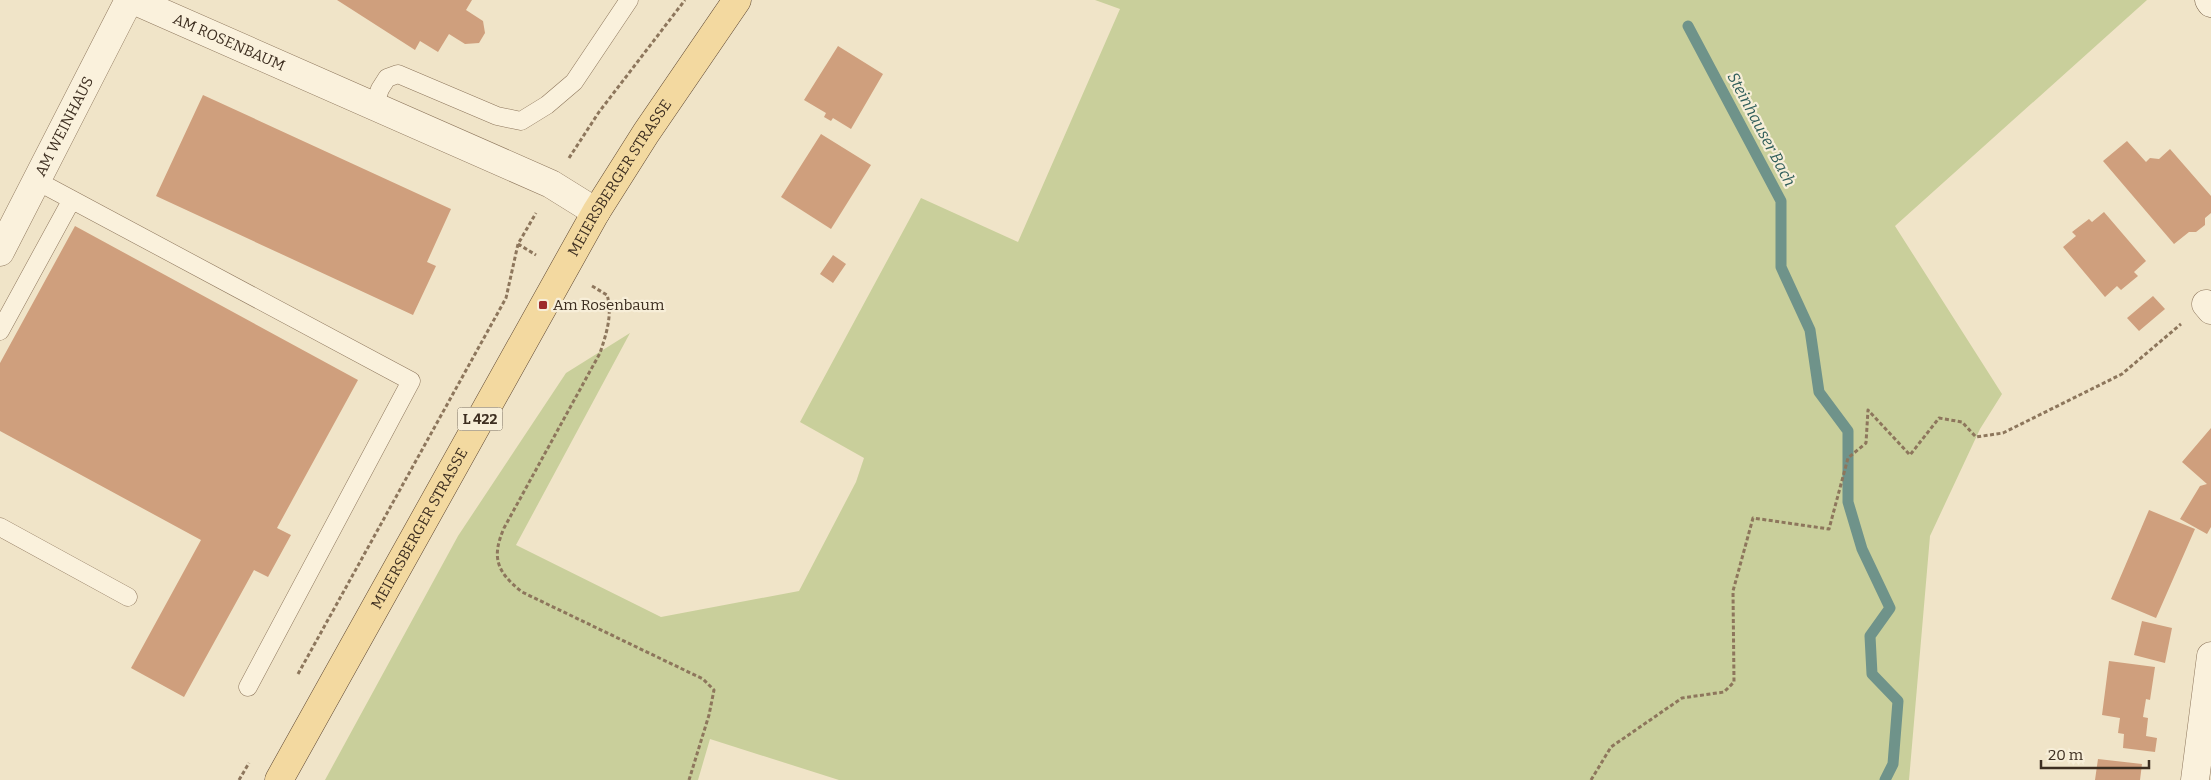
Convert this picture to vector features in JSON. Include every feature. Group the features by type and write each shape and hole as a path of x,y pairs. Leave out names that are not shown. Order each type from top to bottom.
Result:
{"main road":[{"name":"MEIERSBERGER STRASSE","path":"279,780 562,269 646,133 737,0"}],"street":[{"name":"AM WEINHAUS","path":"0,252 129,0"},
{"name":"AM ROSENBAUM","path":"133,0 551,184 596,212"},
{"path":"2208,0 2211,3"},
{"path":"2195,780 2211,656"}],"lane":[{"path":"374,106 380,89 387,78 398,74 497,116 521,121 547,106 574,82 629,0"},
{"path":"36,182 411,381 248,687"},
{"path":"0,331 71,201"},
{"path":"0,527 128,597"}],"path":[{"path":"296,678 506,298 518,244 551,184 600,112 686,0"},
{"path":"518,244 607,295 610,306 606,338 600,353 504,528 497,545 498,563 507,580 522,592 702,679 710,685 714,690 711,705 689,780"},
{"path":"1591,780 1611,747 1682,698 1724,692 1734,682 1733,591 1753,518 1829,528 1848,458 1866,443 1868,410 1910,455 1939,418 1962,422 1976,437 2003,433 2122,374 2208,307"},
{"path":"239,780 253,754"}],"green space":[{"path":"1095,0 2147,0 1895,226 2002,394 1980,429 1930,536 1909,780 839,780 710,739 698,780 325,780 458,536 566,373 630,333 516,545 661,617 799,591 856,482 864,458 800,422 921,198 1018,242 1120,9"}],"building":[{"path":"337,0 472,0 466,10 483,21 485,33 479,43 465,44 449,34 438,52 420,41 415,50"},
{"path":"838,46 883,74 851,129 833,118 831,121 824,117 826,113 804,100"},
{"path":"203,95 451,209 427,262 436,266 413,315 156,196"},
{"path":"821,134 871,165 831,229 781,197"},
{"path":"2127,141 2146,162 2150,158 2159,159 2170,149 2211,196 2211,213 2205,218 2205,225 2196,232 2189,232 2174,244 2103,161"},
{"path":"2104,212 2146,261 2134,272 2138,276 2121,290 2117,286 2105,297 2063,247 2076,236 2072,232 2089,219 2092,222"},
{"path":"75,226 358,380 277,528 291,535 268,577 254,570 184,697 131,668 201,540 0,431 0,363"},
{"path":"833,255 846,264 833,283 820,274"},
{"path":"2153,296 2165,309 2139,331 2127,318"},
{"path":"2211,428 2211,527 2207,534 2180,519 2200,486 2207,484 2182,462"},
{"path":"2149,510 2195,529 2156,618 2111,599"},
{"path":"2142,621 2172,628 2165,663 2134,655"},
{"path":"2109,661 2155,667 2150,700 2146,699 2143,717 2148,718 2146,736 2157,738 2155,752 2123,748 2124,734 2118,733 2120,718 2102,715"},
{"path":"2098,759 2142,764 2140,780 2095,780"}],"waterway":[{"name":"Steinhauser Bach","path":"1688,26 1781,201 1781,267 1810,330 1819,392 1848,431 1848,502 1862,549 1890,608 1870,636 1872,674 1898,701 1893,764 1885,780"}],"place":[{"name":"Am Rosenbaum","path":"543,305"}]}
